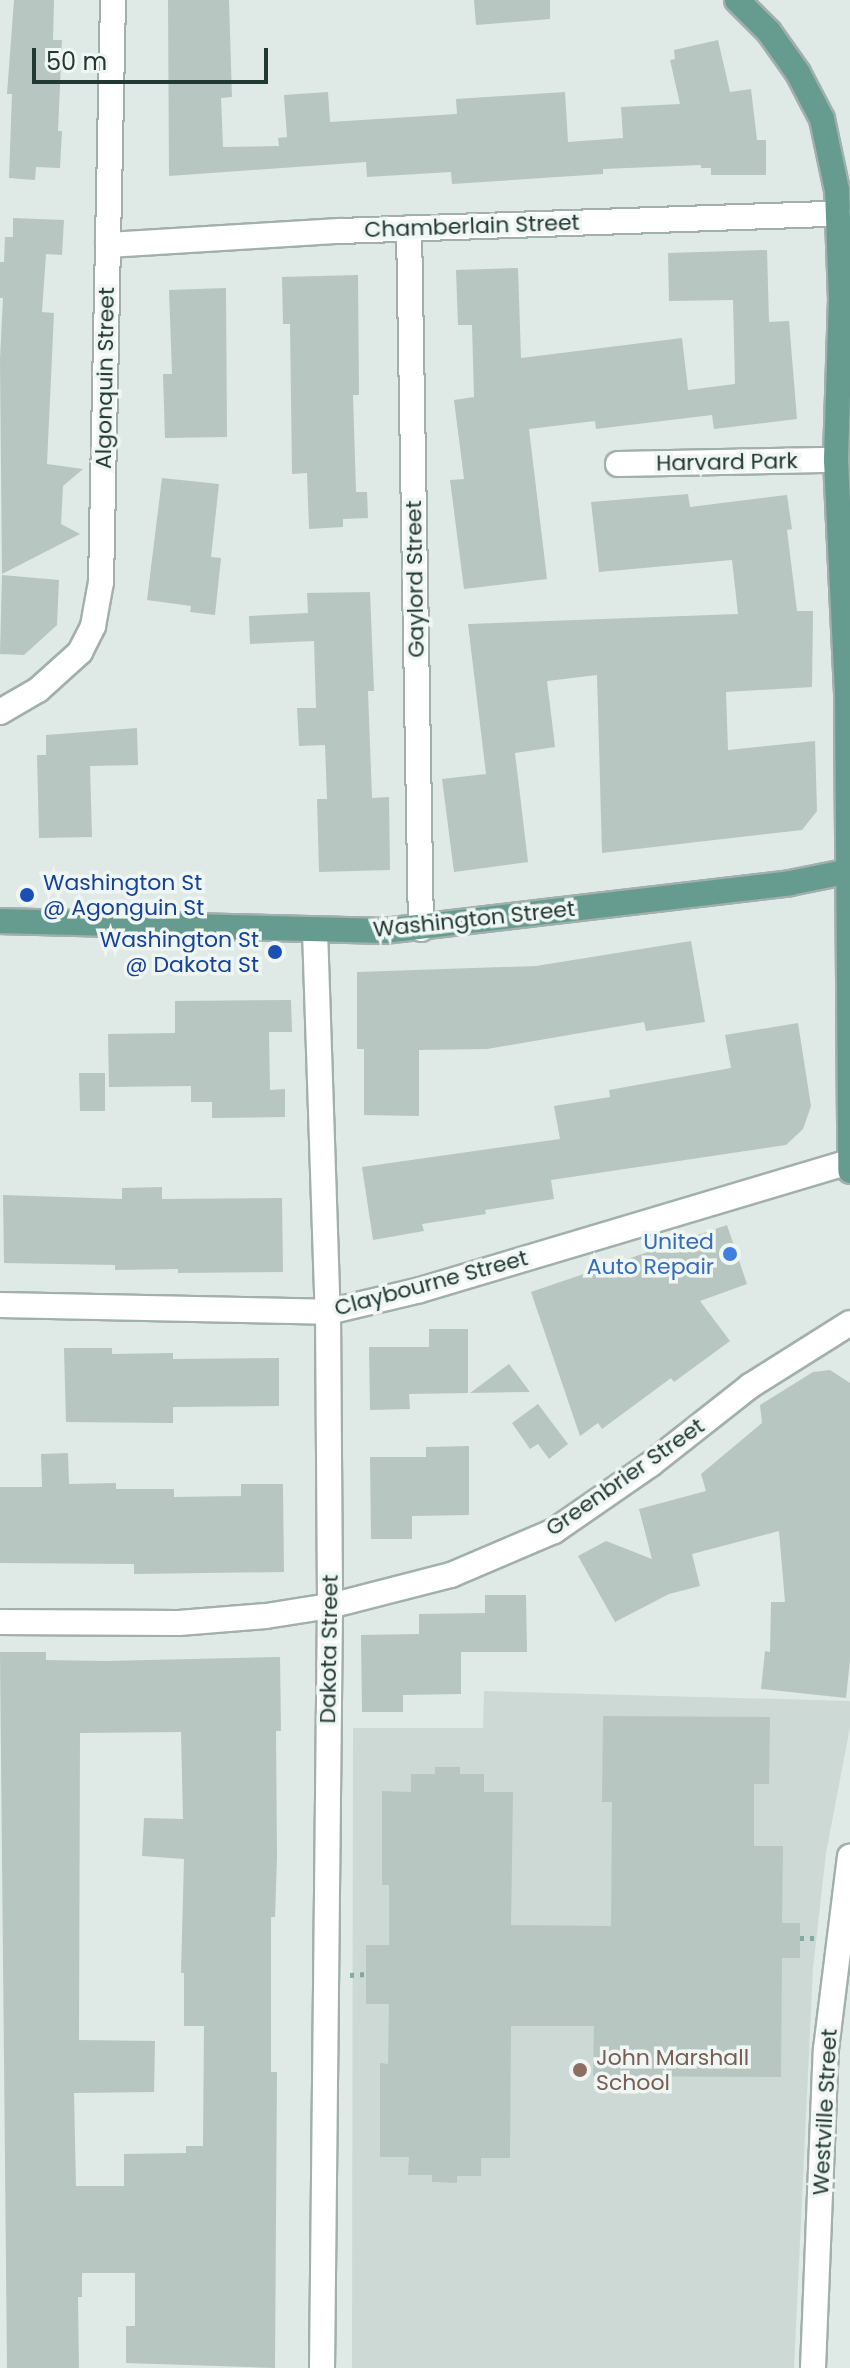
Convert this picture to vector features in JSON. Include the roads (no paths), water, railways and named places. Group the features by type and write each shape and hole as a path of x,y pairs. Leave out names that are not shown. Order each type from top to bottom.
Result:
{"main road":[{"path":"737,0 769,32 798,73 822,119 837,190 846,299 836,460 847,693 849,1166"},
{"name":"Washington Street","path":"0,921 315,930 421,929 849,873"}],"street":[{"name":"Algonquin Street","path":"0,712 38,690 80,652 93,626 101,582 113,0"},
{"name":"Chamberlain Street","path":"108,245 409,228 838,214"},
{"name":"Gaylord Street","path":"409,228 421,929"},
{"name":"Harvard Park","path":"618,464 836,460"},
{"name":"Dakota Street","path":"315,930 328,1312 330,1606 322,2368"},
{"name":"Claybourne Street","path":"0,1305 328,1312 420,1290 849,1166"},
{"name":"Greenbrier Street","path":"0,1622 179,1623 266,1616 330,1606 451,1575 554,1531 651,1464 750,1386 850,1323"},
{"name":"Westville Street","path":"813,2368 826,2049 850,1856"}],"place":[{"name":"Washington St @ Agonguin St","path":"27,895"},
{"name":"Washington St @ Dakota St","path":"275,952"},
{"name":"United Auto Repair","path":"730,1254"},
{"name":"John Marshall School","path":"580,2070"}]}
